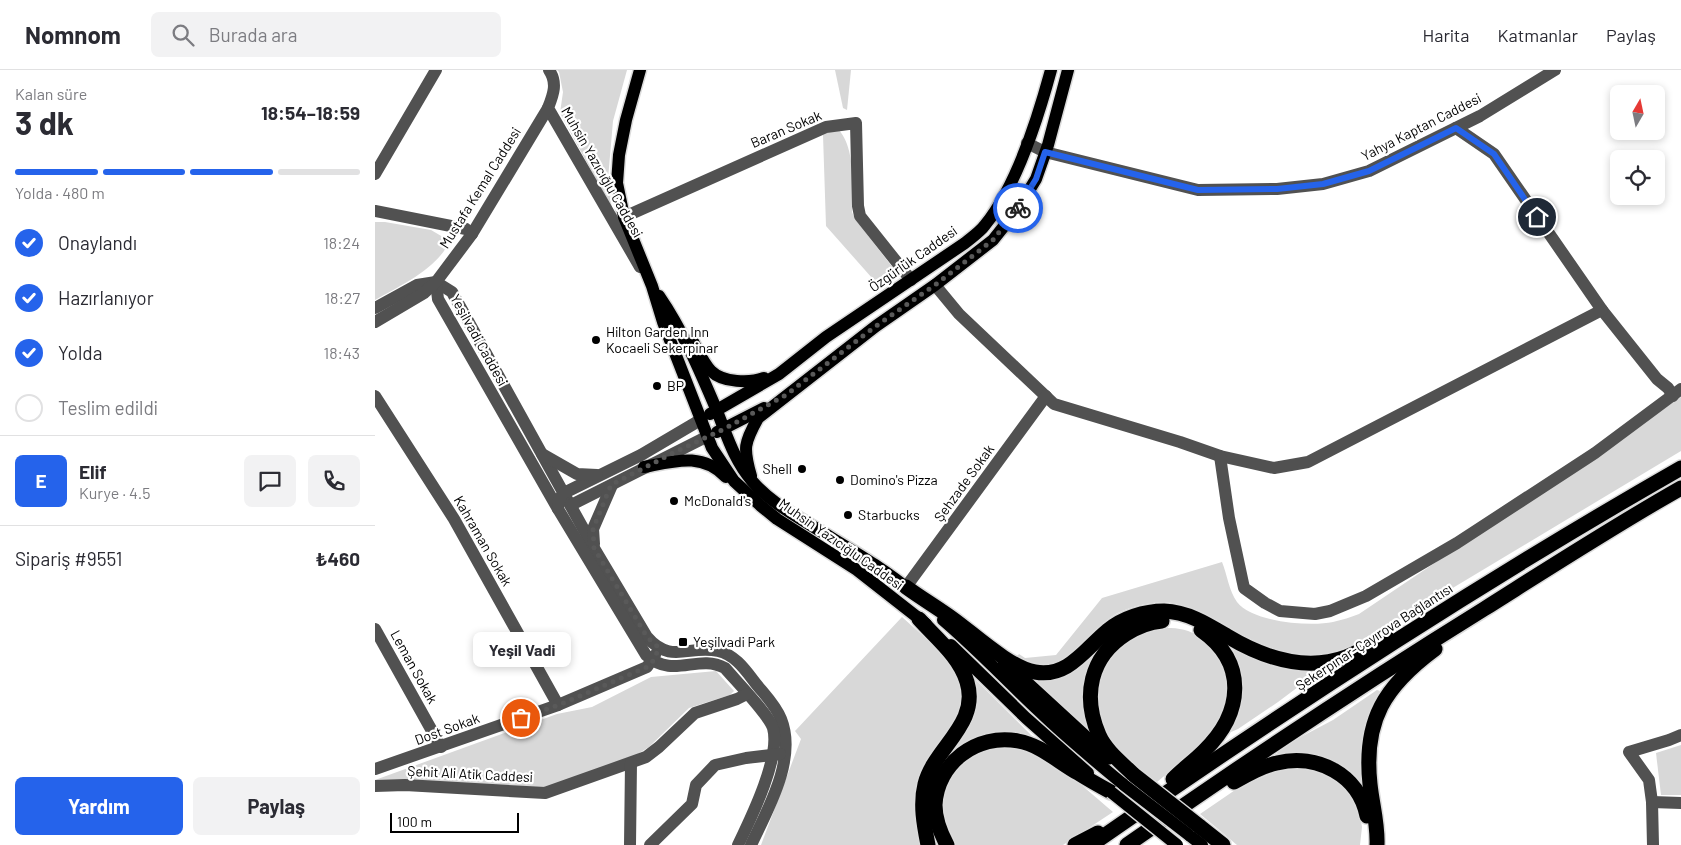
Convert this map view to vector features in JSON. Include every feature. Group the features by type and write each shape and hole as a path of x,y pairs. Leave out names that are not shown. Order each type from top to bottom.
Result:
{"highway":[{"name":"Şekerpınar-Çayırova Bağlantısı","path":"1091,845 1215,758 1364,661 1470,594 1681,468"},
{"path":"1127,845 1395,665 1624,520 1681,488"},
{"path":"1377,845 1369,781 1369,747 1371,730 1384,700 1402,677 1423,658 1525,582"},
{"path":"906,587 955,619 974,636 1091,744 1123,784 1194,831 1223,845"},
{"path":"974,636 1022,668 1048,673 1060,670 1071,664 1108,630 1121,621 1152,612 1163,611 1188,615 1202,621 1258,653 1286,661 1307,664 1322,663 1345,658 1470,594"},
{"path":"919,619 955,658 968,682 969,695 968,711 961,725 937,758 925,784 923,821 928,845"},
{"path":"1075,845 1142,809 1183,769 1205,751 1225,725 1231,710 1235,679 1223,650 1214,639 1200,629 1175,622 1143,625 1118,639 1107,649 1098,662 1090,691 1094,722 1123,784"},
{"path":"947,845 936,819 935,805 938,789 945,772 955,759 971,747 985,742 1002,740 1032,745 1056,758 1076,773 1123,784"},
{"path":"1134,845 1159,823 1263,767 1286,761 1307,761 1334,769 1345,777 1357,791 1365,809 1368,822 1366,845"}],"main road":[{"path":"640,70 626,120 619,155 617,183 624,217 652,286"},
{"name":"Özgürlük Caddesi","path":"701,419 779,374 826,337 965,243 985,226 1002,199 1041,110 1051,70"},
{"path":"753,483 746,458 747,438 758,418 876,326 935,285 993,240 1017,210 1036,179 1068,70"},
{"name":"Muhsin Yazıcığlu Caddesi","path":"652,286 674,318 739,464 753,483 779,505 866,559 906,587 967,640 1047,719 1123,784"},
{"name":"Muhsin Yazıcığlu Caddesi","path":"652,286 663,322 712,448 734,481 753,500 777,518 857,570 947,641 1033,724 1123,784"},
{"path":"674,318 689,335 711,372 731,381 755,382 779,374"},
{"path":"708,436 786,395"},
{"path":"645,467 673,461 694,460 716,468 732,484 753,500"},
{"path":"1123,784 1177,845"},
{"path":"1194,831 1202,845"}],"street":[{"path":"375,174 436,70"},
{"name":"Muhsin Yazıcığlu Caddesi","path":"549,70 553,78 554,89 547,108 652,286"},
{"name":"Yahya Kaptan Caddesi","path":"1027,143 1045,152 1198,190 1277,189 1323,184 1369,171 1480,116 1555,70"},
{"name":"Mustafa Kemal Caddesi","path":"375,322 424,293 436,282 472,234 547,108"},
{"name":"Baran Sokak","path":"624,217 826,127 856,123 858,206 860,216 911,280"},
{"path":"1220,456 1229,518 1244,588 1265,604 1280,611 1315,614 1330,611 1366,596 1457,543 1595,453 1677,393 1657,379 1601,310 1494,154 1456,128"},
{"path":"375,211 466,230 472,234"},
{"path":"375,308 417,285 436,282"},
{"name":"Yeşilvadi Caddesi","path":"436,282 451,292 594,548 647,637 659,648"},
{"name":"Yeşilvadi Caddesi","path":"436,282 438,299 558,509 641,648 653,661"},
{"path":"935,285 959,314 1054,404 1220,456 1274,468 1308,462 1601,310"},
{"name":"Kahraman Sokak","path":"375,396 454,519 559,705"},
{"name":"Şehzade Sokak","path":"906,587 1046,396"},
{"path":"558,509 559,499 564,492 641,454 701,419"},
{"path":"571,505 708,436"},
{"path":"541,453 577,474 600,475"},
{"path":"594,548 593,529 611,485"},
{"name":"Leman Sokak","path":"375,629 441,747"},
{"path":"738,845 766,781 779,754 786,740 784,727 777,709 735,659 717,650 670,652 659,648 653,661 661,665 671,667 707,663 717,664 725,668 767,716 773,728 779,754 774,796 751,845"},
{"name":"Dost Sokak","path":"375,769 559,705 647,667 653,661"},
{"name":"Şehit Ali Atik Caddesi","path":"375,786 405,785 545,793 631,764 646,757 695,713 737,700 747,694"},
{"path":"1653,845 1653,802 1649,780 1629,752 1669,740 1681,734"},
{"path":"650,845 692,804 696,784 715,765 746,758 779,754"},
{"path":"629,845 631,764"},
{"path":"1653,802 1681,803"}],"shaded area":[{"path":"557,70 627,70 613,121 608,179 612,209 560,113 563,92"},
{"path":"835,70 851,70 847,110 843,108"},
{"path":"836,129 839,130 844,138 851,158 852,212 855,219 897,273 880,287 826,226 823,135"},
{"path":"375,222 431,230 448,240 444,251 430,266 412,279 375,300"},
{"path":"1681,397 1681,451 1348,649 1328,654 1303,656 1279,652 1256,644 1195,610 1162,602 1135,606 1116,614 1099,627 1070,656 1060,662 1049,665 1034,664 1016,658 1019,654 1025,658 1056,655 1102,598 1222,562 1234,598 1244,609 1255,614 1282,621 1310,624 1333,622 1359,614"},
{"path":"902,617 950,660 963,689 962,712 917,799 916,820 921,845 761,845 801,739 795,731"},
{"path":"1162,628 1188,631 1210,645 1219,655 1225,667 1228,687 1221,717 1211,734 1192,753 1157,782 1127,758 1108,738 1100,723 1097,703 1101,674 1106,662 1114,652 1135,637"},
{"path":"1104,641 1098,651 1094,738 1028,677"},
{"path":"1232,646 1271,663 1318,672 1278,702 1231,732 1242,689 1240,671"},
{"path":"716,671 734,691 730,695 689,708 649,747 636,755 546,789 375,780 557,714 592,707 651,677"},
{"path":"973,677 1037,741 1019,736 944,761"},
{"path":"1377,690 1380,691 1368,722 1361,756 1363,756 1366,792 1294,755 1277,755 1278,749 1333,720"},
{"path":"1681,745 1681,795 1661,795 1656,753"},
{"path":"1007,746 1038,755 1061,769 1113,812 1063,845 956,845 950,835 944,814 943,803 948,783 962,764 975,753 986,748"},
{"path":"1290,766 1322,770 1345,787 1359,809 1362,827 1360,845 1237,845 1200,814 1241,786 1276,771 1276,769"}],"way so far":[{"path":"521,718 559,705 647,667 653,661 659,648 647,637 594,548 593,529 611,485 724,429 786,395 993,240 1018,208"}],"place":[{"name":"Hilton Garden Inn Kocaeli Sekerpinar","path":"596,340"},
{"name":"BP","path":"657,386"},
{"name":"Shell","path":"802,469"},
{"name":"Domino's Pizza","path":"840,480"},
{"name":"McDonald's","path":"674,501"},
{"name":"Starbucks","path":"848,515"},
{"name":"Yeşilvadi Park","path":"683,642"},
{"name":"Yeşil Vadi","path":"521,718"}],"route":[{"path":"1018,208 1036,179 1045,152 1198,190 1277,189 1323,184 1369,171 1456,128 1494,154 1537,217"}]}
